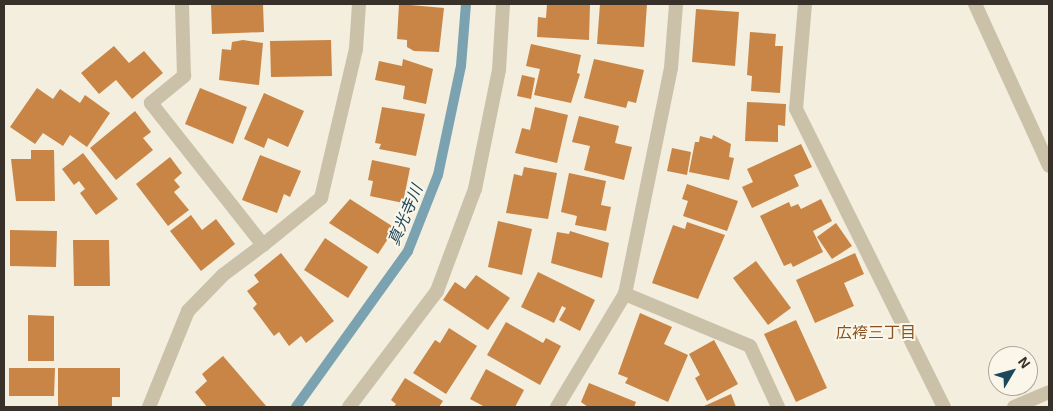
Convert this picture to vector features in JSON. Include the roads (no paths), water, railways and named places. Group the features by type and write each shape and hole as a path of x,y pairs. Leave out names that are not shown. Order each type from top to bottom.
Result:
{"street":[{"path":"182,4 184,76 152,103 263,245"},
{"path":"149,407 188,312 223,276 321,198 356,49 359,4"},
{"path":"348,407 437,291 475,189 499,70 503,4"},
{"path":"557,407 624,294 671,68 676,4"},
{"path":"805,4 796,109 944,407"},
{"path":"975,4 1049,166"},
{"path":"624,294 750,346 778,407"},
{"path":"1014,407 1049,392"}],"waterway":[{"name":"真光寺川","path":"296,407 408,251 438,175 461,66 466,4"}],"district":[{"name":"広袴三丁目","path":"876,332"}]}
